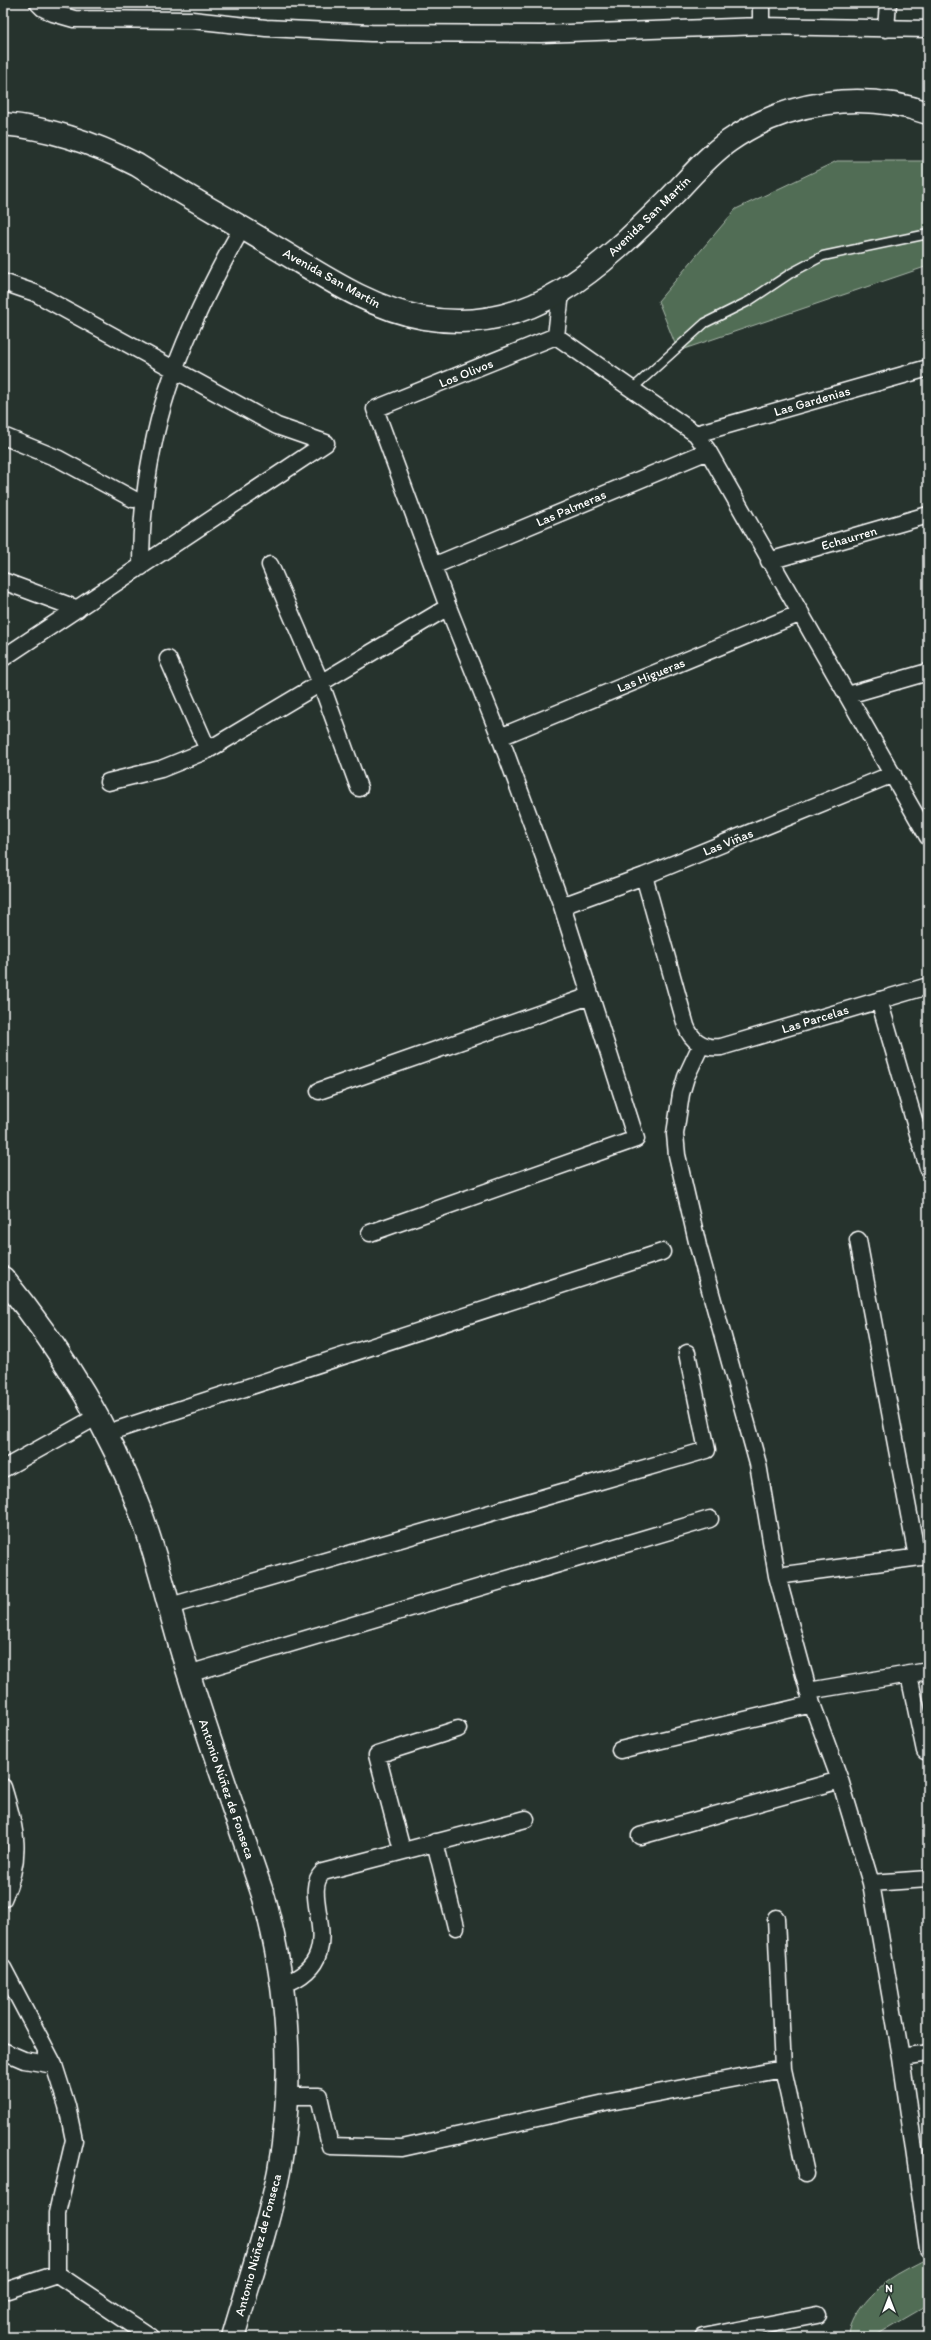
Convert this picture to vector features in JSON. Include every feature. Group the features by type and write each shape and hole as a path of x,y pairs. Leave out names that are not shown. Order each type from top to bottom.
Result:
{"main road":[{"name":"Avenida San Martín","path":"3,124 50,131 109,151 137,165 361,298 405,314 450,320 481,319 518,311 561,293 597,267 671,198 711,156 728,142 769,119 793,110 842,101 892,104 928,113"},
{"name":"Antonio Núñez de Fonseca","path":"3,1278 59,1351 102,1424 140,1509 170,1606 188,1674 264,1898 282,1985 287,2044 287,2096 280,2163 271,2207 233,2337"}],"street":[{"path":"38,3 42,8 53,13 74,19 192,20 266,28 371,33 541,34 761,26 928,29"},
{"path":"761,3 761,26"},
{"path":"886,29 888,3"},
{"path":"140,567 142,507 146,477 157,421 174,369 202,302 242,228"},
{"path":"3,282 35,293 277,426 326,443 3,658"},
{"path":"561,293 556,336 696,434 708,451 769,561 801,612 926,830"},
{"name":"Los Olivos","path":"434,566 376,410 556,336"},
{"name":"Las Gardenias","path":"696,434 928,368"},
{"path":"3,436 59,459 133,499"},
{"name":"Las Palmeras","path":"434,566 708,451"},
{"name":"Echaurren","path":"769,561 928,515"},
{"path":"270,565 320,682 359,788"},
{"path":"370,1232 636,1139 562,906 500,737 448,607 434,566"},
{"path":"3,581 78,609"},
{"path":"108,782 161,769 208,750 448,607"},
{"name":"Las Higueras","path":"500,737 801,612"},
{"path":"168,659 208,750"},
{"path":"848,695 928,672"},
{"name":"Las Viñas","path":"562,906 644,876 893,774"},
{"path":"644,876 686,1026 694,1040 701,1045 686,1077 681,1094 676,1127 677,1155 698,1246 758,1464 777,1576 810,1698 840,1780 871,1883 901,2057 928,2249"},
{"name":"Las Parcelas","path":"701,1045 708,1047 721,1046 928,986"},
{"path":"318,1090 590,996"},
{"path":"879,1000 928,1168"},
{"path":"777,1576 922,1557 858,1240"},
{"path":"3,1469 102,1424 662,1252"},
{"path":"170,1606 707,1450 687,1353"},
{"path":"188,1674 710,1519"},
{"path":"620,1750 810,1698 928,1671"},
{"path":"909,1675 925,1751"},
{"path":"402,1850 377,1755 458,1729"},
{"path":"640,1836 840,1780"},
{"path":"3,1787 14,1826 16,1856 12,1878 3,1898"},
{"path":"282,1985 302,1975 316,1957 321,1934 316,1889 319,1875 327,1869 526,1819"},
{"path":"435,1842 456,1927"},
{"path":"871,1883 928,1879"},
{"path":"776,1918 783,2069 806,2174"},
{"path":"3,1968 54,2065 67,2106 74,2140 57,2213 57,2274"},
{"path":"3,2051 24,2060 54,2065"},
{"path":"901,2057 928,2054"},
{"path":"287,2096 319,2096 330,2146 402,2148 605,2103 783,2069"},
{"path":"5,2292 57,2274"},
{"path":"57,2274 151,2337"},
{"path":"704,2337 818,2315"}],"lane":[{"path":"632,389 705,323 749,301 791,273 823,256 928,234"}],"green space":[{"path":"837,161 928,161 928,266 678,351 658,301 736,209"},
{"path":"928,2258 928,2305 873,2337 849,2337 850,2329 857,2313 875,2292 887,2281"}]}
